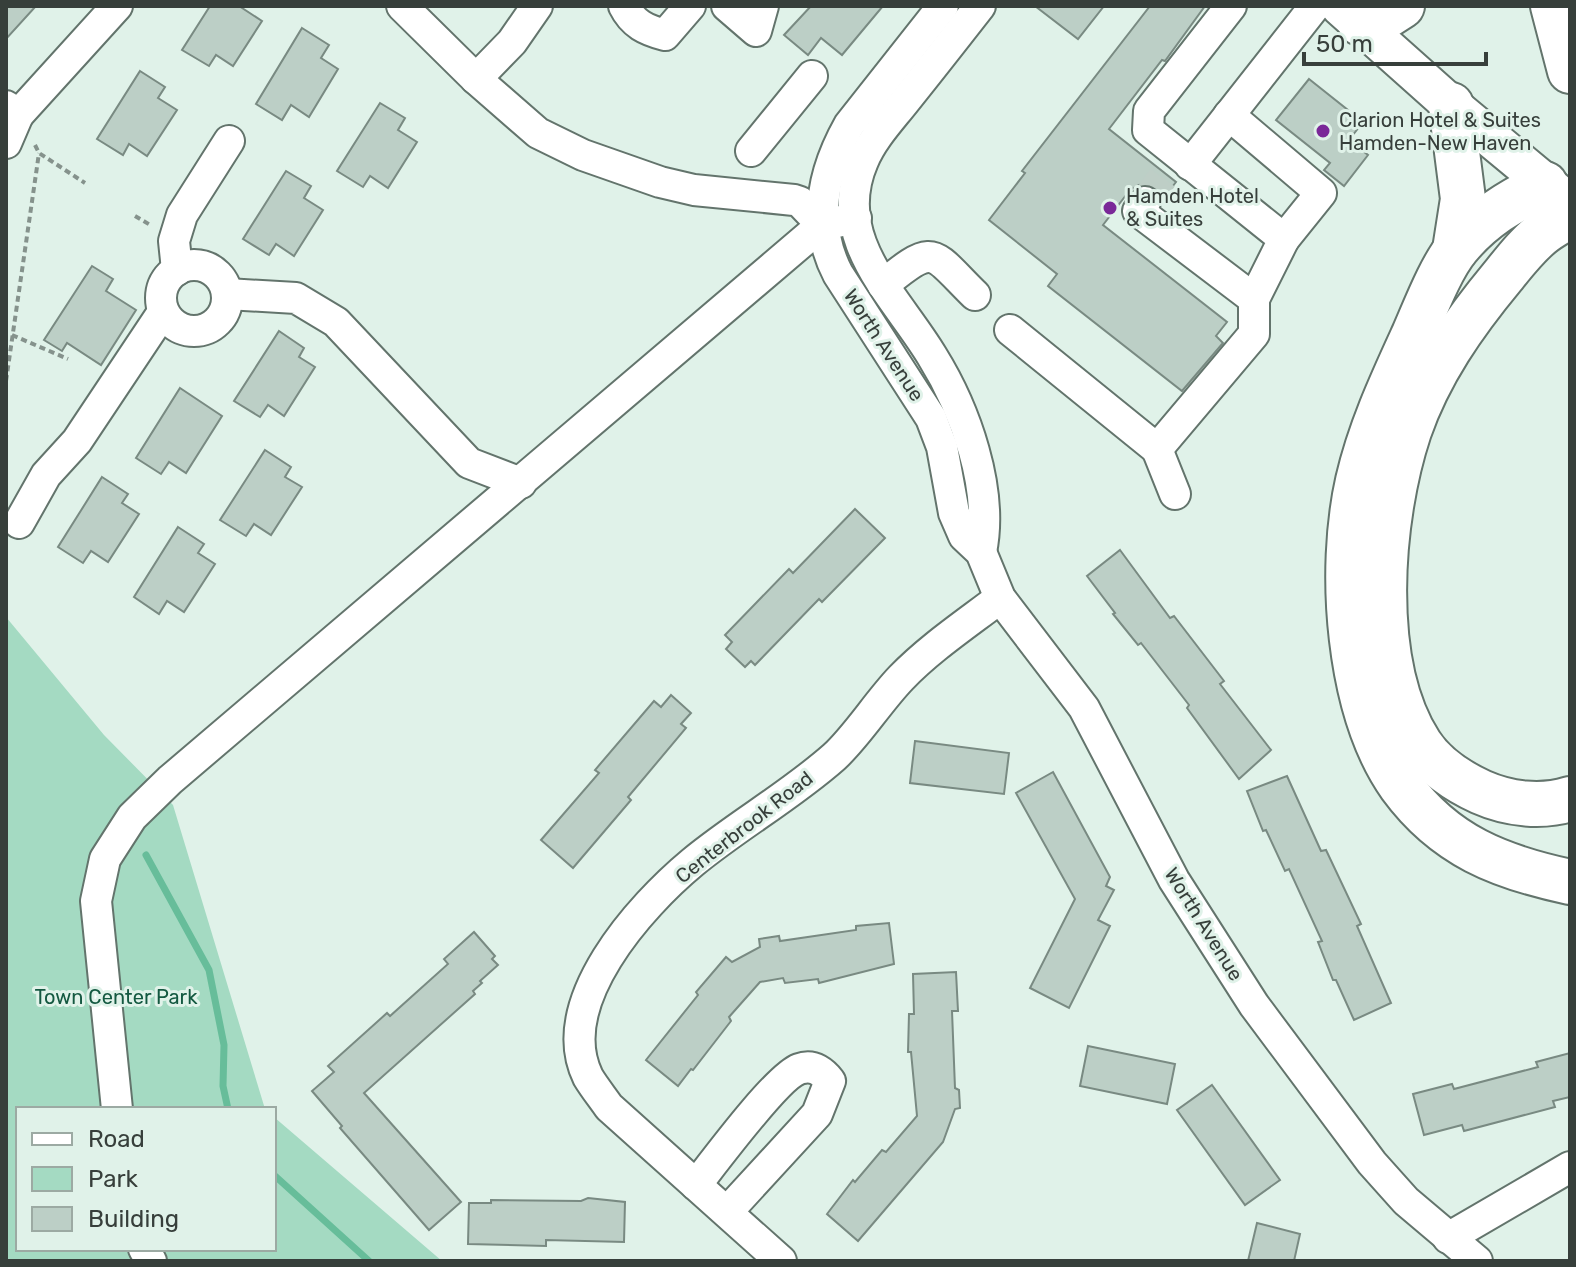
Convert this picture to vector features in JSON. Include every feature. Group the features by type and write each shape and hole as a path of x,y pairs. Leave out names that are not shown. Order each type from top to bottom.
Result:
{"highway":[{"path":"1350,15 1388,15 1402,6"},
{"path":"1553,6 1570,71"},
{"path":"1451,105 1463,199 1455,250 1384,398 1358,483 1349,565 1349,613 1354,654 1365,705 1380,750 1401,785 1424,812 1444,832 1486,857 1511,868 1570,882"},
{"path":"1455,250 1491,214 1562,201"},
{"path":"1562,201 1542,233 1513,264 1449,347 1427,388 1406,443 1388,515 1384,559 1389,647 1398,690 1420,744 1450,776 1490,796 1536,804 1570,799"}],"main road":[{"path":"1350,15 1562,201"}],"street":[{"path":"6,143 12,111 117,6"},
{"path":"402,6 476,79 538,133 583,155 660,182 694,190 794,200 800,202 822,225"},
{"path":"476,79 512,42 537,6"},
{"path":"624,6 630,18 646,30 665,35 690,6"},
{"path":"727,6 760,19"},
{"name":"Worth Avenue","path":"943,6 881,108 856,184 854,204 862,252 933,356 962,413 973,447 985,512 981,552"},
{"name":"Worth Avenue","path":"980,6 881,108 849,125 838,145 825,188 822,225 827,252 931,418 942,447 954,513 964,536 981,552 1000,598 1084,708 1174,880 1254,1005 1372,1163 1406,1201 1477,1261"},
{"path":"1231,6 1149,111 1148,130 1178,165 1284,239"},
{"path":"1178,165 1229,115 1315,6"},
{"path":"751,151 812,76"},
{"path":"1157,449 1254,334 1254,299 1284,239 1321,193 1229,115"},
{"path":"177,270 174,241 182,215 229,141"},
{"path":"1145,202 1138,211 1254,299"},
{"path":"117,1107 96,901 105,859 132,817 170,780 822,225 856,218"},
{"path":"883,285 919,257 927,255 937,258 975,295"},
{"path":"193,265 210,270 223,282 227,294 222,315 206,329 193,331 181,329 165,315 161,303 167,279 177,270 193,265"},
{"path":"227,294 296,298 336,322 469,463 521,483"},
{"path":"19,523 46,475 77,441 159,318 165,315"},
{"path":"1010,330 1157,449 1175,494"},
{"name":"Centerbrook Road","path":"781,1261 609,1107 587,1075 579,1037 587,994 607,955 691,863 837,754 921,659 1000,598"},
{"path":"696,1185 772,1091 798,1070 816,1068 823,1073 830,1081 817,1114 727,1212"},
{"path":"1448,1238 1570,1167"}],"path":[{"path":"6,381 39,153 85,183"},
{"path":"11,335 68,359"}],"green space":[{"name":"Town Center Park","path":"6,617 104,735 173,805 264,1107 16,1107 16,1251 276,1251 276,1119 442,1261 6,1261"}],"building":[{"path":"6,6 36,6 6,39"},
{"path":"210,6 239,6 262,21 233,66 216,55 209,66 182,50"},
{"path":"811,6 883,6 842,55 821,38 808,55 784,35"},
{"path":"1035,6 1104,6 1078,39"},
{"path":"1150,6 1205,6 1109,129 1176,182 1162,200 1157,188 1148,184 1130,190 1103,225 1227,322 1216,336 1223,343 1182,391 1048,286 1057,274 989,220 1025,173 1022,171"},
{"path":"302,28 329,45 321,58 338,69 309,117 291,105 282,120 256,104"},
{"path":"140,71 165,87 158,98 177,110 147,156 129,144 123,155 97,139"},
{"name":"Clarion Hotel & Suites Hamden-New Haven","path":"1309,79 1363,122 1349,140 1368,155 1344,186 1324,170 1330,163 1276,120"},
{"path":"380,103 405,118 398,130 417,142 388,188 370,176 363,187 337,171"},
{"path":"286,171 311,186 304,198 323,210 294,256 276,244 269,255 243,239"},
{"path":"92,266 113,279 106,291 136,310 101,365 67,343 62,351 44,340"},
{"path":"279,331 304,348 299,357 315,367 284,416 268,405 260,417 234,401"},
{"path":"180,388 222,416 186,473 169,462 161,474 136,458"},
{"path":"265,450 291,467 285,477 302,487 271,535 254,524 246,536 220,520"},
{"path":"102,477 128,494 122,503 139,514 108,562 91,551 83,563 58,547"},
{"path":"855,509 885,538 822,602 819,599 755,665 751,661 745,667 726,649 732,642 725,635 789,569 793,573"},
{"path":"178,527 204,544 198,553 215,564 184,612 167,601 159,614 134,597"},
{"path":"1120,550 1170,618 1174,616 1224,681 1220,684 1271,750 1239,779 1187,708 1189,705 1141,643 1138,645 1113,614 1087,576"},
{"path":"671,695 691,713 681,724 686,728 628,797 631,800 573,868 541,840 599,773 595,770 654,701 661,707"},
{"path":"915,741 1009,753 1004,794 910,783"},
{"path":"1053,772 1110,877 1106,886 1114,890 1098,920 1110,926 1069,1008 1030,988 1075,899 1016,793"},
{"path":"1287,776 1321,851 1326,850 1361,924 1357,926 1391,1003 1354,1020 1336,980 1333,980 1318,942 1322,941 1289,869 1285,871 1266,830 1263,831 1247,791"},
{"path":"889,923 894,964 819,983 818,979 785,983 783,978 760,982 729,1017 731,1021 678,1086 646,1060 726,957 732,962 760,947 759,939 779,936 780,941 856,930 856,926"},
{"path":"474,932 495,956 492,959 498,965 480,981 482,983 473,991 475,994 364,1093 461,1202 429,1230 340,1128 342,1126 312,1091 334,1072 328,1066 448,964 444,959"},
{"path":"956,972 958,1011 952,1011 955,1088 959,1090 960,1108 955,1109 943,1142 858,1241 827,1214 853,1180 855,1182 882,1150 886,1152 917,1116 911,1052 908,1052 909,1014 914,1014 913,974"},
{"path":"1088,1046 1175,1064 1167,1104 1080,1086"},
{"path":"1570,1053 1570,1097 1553,1101 1555,1107 1464,1131 1462,1125 1424,1135 1413,1094 1452,1084 1454,1089 1538,1067 1536,1062"},
{"path":"1212,1085 1280,1180 1245,1205 1177,1110"},
{"path":"588,1198 625,1202 624,1242 546,1240 546,1246 468,1244 469,1203 491,1203 491,1200 581,1201"},
{"path":"1257,1223 1300,1234 1294,1261 1248,1261"}],"waterway":[{"path":"146,855 209,970 224,1045 223,1086 228,1107"},
{"path":"276,1177 369,1261"}],"tunnel":[{"path":"1145,202 1166,173"}],"place":[{"name":"Clarion Hotel & Suites Hamden-New Haven","path":"1323,131"},
{"name":"Hamden Hotel & Suites","path":"1110,208"}]}
